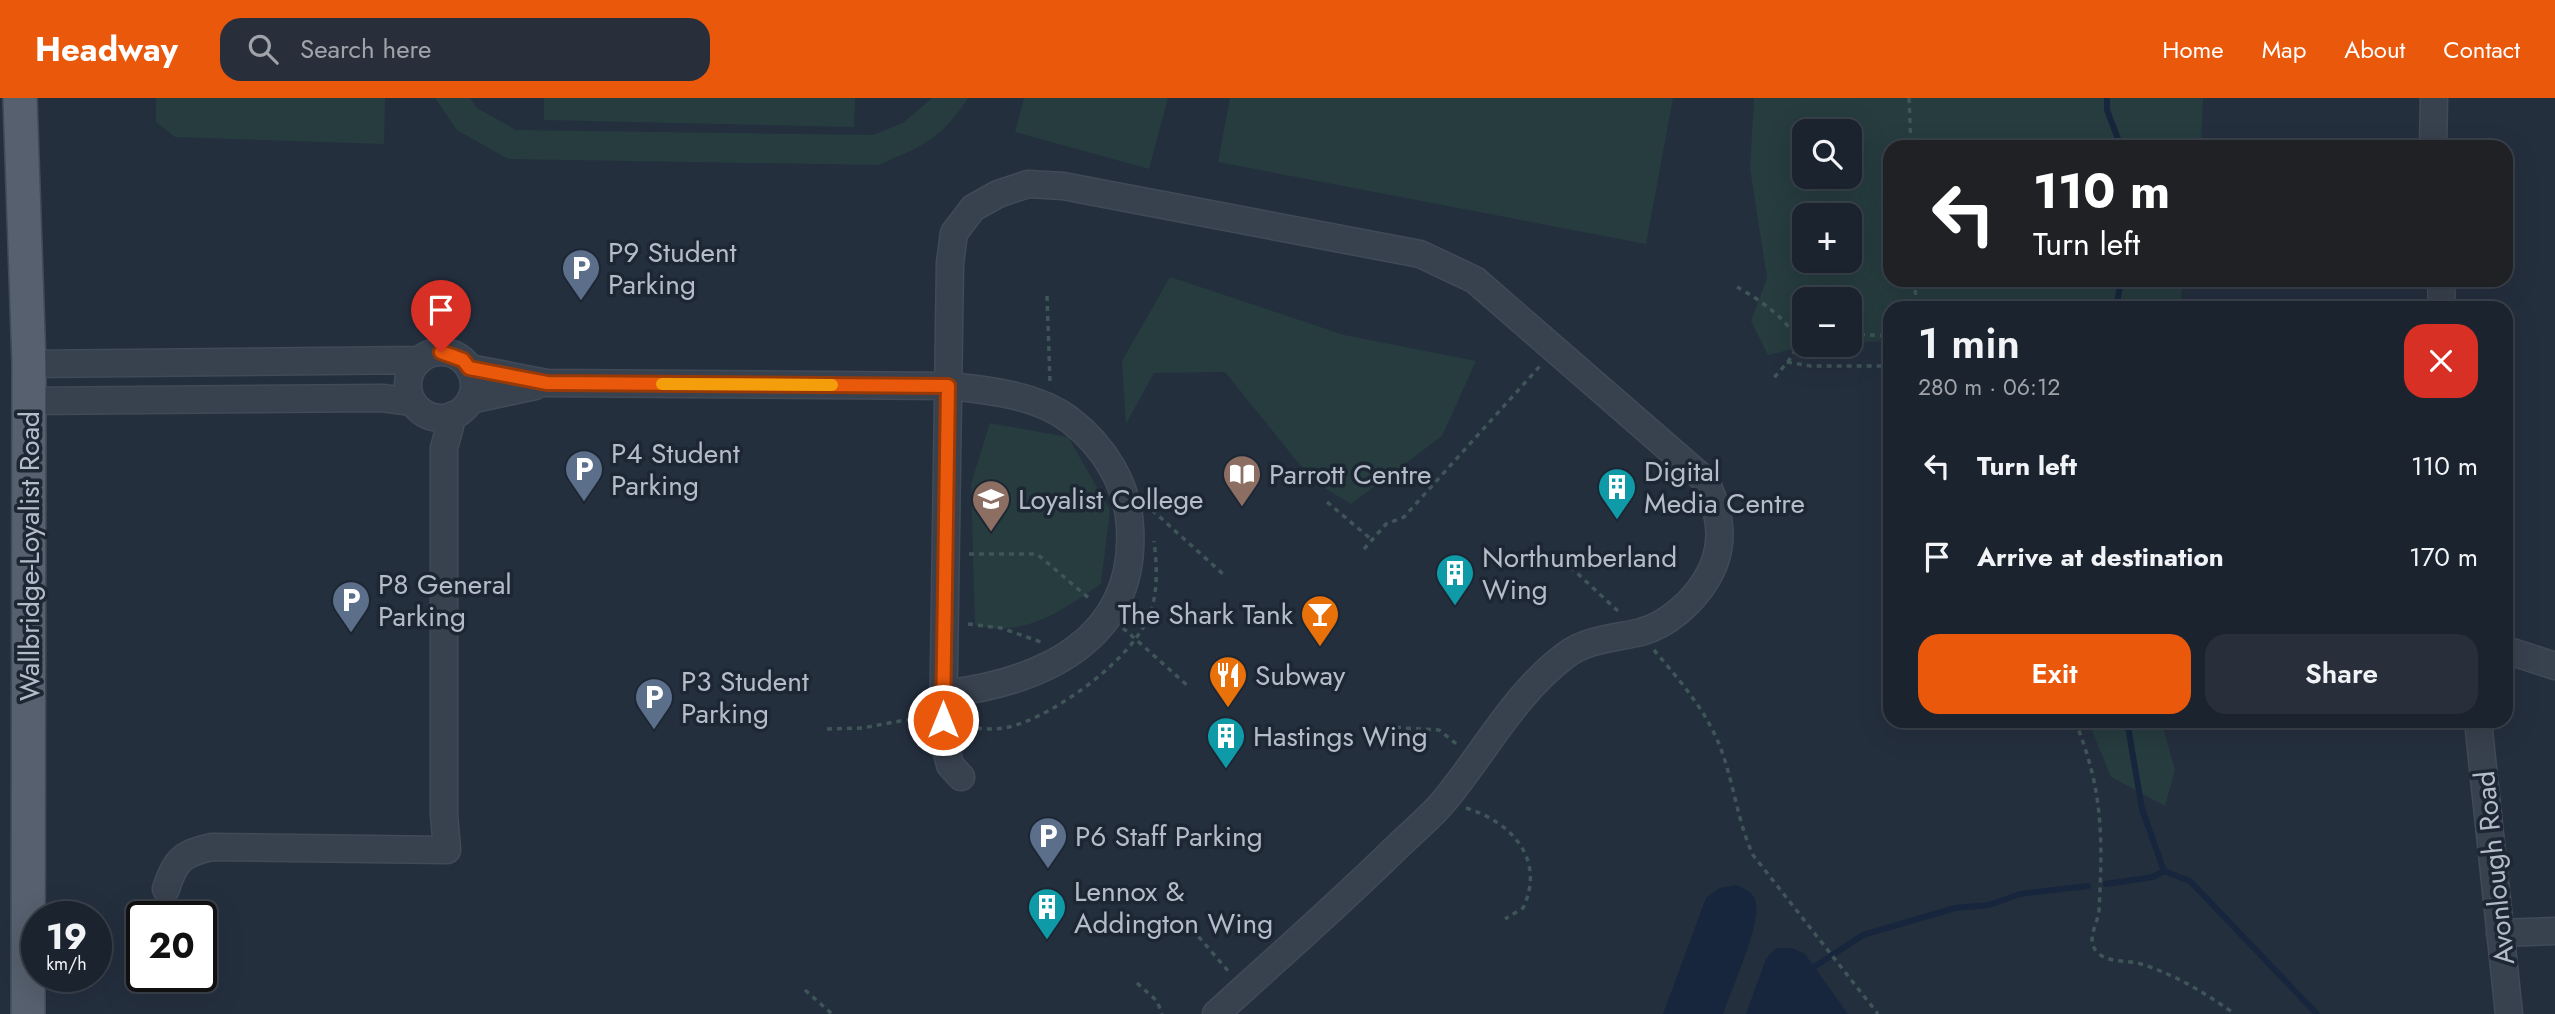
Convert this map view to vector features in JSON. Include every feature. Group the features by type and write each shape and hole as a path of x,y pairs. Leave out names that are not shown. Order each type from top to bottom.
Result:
{"main road":[{"name":"Wallbridge-Loyalist Road","path":"20,98 29,364 28,1014"}],"street":[{"path":"2433,140 2434,98"},
{"path":"961,777 950,765 945,752 943,720 950,263 954,233 973,208 998,194 1028,184 1063,186 1420,254 1475,280 1705,480 1715,502 1721,528 1718,554 1707,579 1691,600 1665,621 1637,632 1599,640 1569,652 1524,694 1444,802 1216,1014"},
{"path":"442,359 473,378 442,408"},
{"path":"166,889 176,864 189,852 212,847 447,850 443,814 442,408 408,380 442,359"},
{"path":"29,364 442,359 547,383 948,386 1001,393 1030,401 1069,419 1100,450 1122,483 1130,517 1132,549 1127,582 1109,616 1090,638 1052,662 1015,679 978,689 944,694"},
{"path":"29,401 382,398 442,408 547,383"},
{"path":"2513,652 2555,666"},
{"name":"Avonlough Road","path":"2479,728 2509,1014"},
{"path":"2500,933 2555,931"}],"path":[{"path":"1909,98 1911,140"},
{"path":"1737,287 1763,304 1792,330"},
{"path":"1047,296 1048,380 1056,388"},
{"path":"1862,335 1883,336"},
{"path":"1364,549 1386,524 1404,517 1556,349"},
{"path":"1773,377 1792,354"},
{"path":"1787,362 1811,366 1883,366"},
{"path":"1327,502 1372,540"},
{"path":"1150,516 1147,506 1223,574"},
{"path":"827,729 862,728 931,716 986,730 1010,726 1034,717 1085,687 1135,639 1150,613 1154,596 1154,538"},
{"path":"946,554 1037,554 1188,687"},
{"path":"1563,559 1614,605 1675,675 1714,733 1743,834 1753,855 1878,1014"},
{"path":"945,623 1001,628 1042,642 1052,662"},
{"path":"1386,727 1439,730 1475,757"},
{"path":"2079,728 2091,758 2099,796 2099,911 2091,935 2093,945 2099,954 2108,959 2139,964 2193,985 2235,1014"},
{"path":"1444,802 1472,810 1497,823 1519,843 1530,864 1533,880 1523,908 1504,919"},
{"path":"1192,929 1242,990"},
{"path":"1136,983 1157,1001 1162,1014"},
{"path":"805,990 832,1014"}],"green space":[{"path":"156,98 385,98 384,144 175,137 156,122"},
{"path":"435,98 470,98 477,108 516,130 873,135 903,123 932,98 968,98 949,123 930,140 878,165 508,159 457,130"},
{"path":"544,98 855,98 854,127 544,120"},
{"path":"1024,98 1168,98 1149,169 1015,132"},
{"path":"1230,98 1673,98 1646,244 1218,162"},
{"path":"1754,98 2203,98 2201,140 1883,140 1883,287 2183,287 2180,301 1883,301 1883,341 1862,342 1862,287 1792,287 1792,349 1768,355 1751,321 1767,278 1750,168"},
{"path":"1170,277 1344,335 1476,361 1442,436 1351,504 1313,481 1225,372 1154,373 1126,424 1122,361"},
{"path":"990,423 1068,437 1110,510 1101,584 1042,620 1010,628 975,625 971,484"},
{"path":"2091,728 2163,728 2175,770 2165,806 2111,777"}],"water":[{"path":"1736,885 1754,897 1756,913 1750,941 1723,1014 1663,1014 1706,898 1719,888"},
{"path":"1776,948 1792,948 1805,954 1848,1014 1746,1014 1766,959"}],"waterway":[{"path":"2107,98 2107,110 2118,140"},
{"path":"2117,301 2120,287"},
{"path":"2128,728 2142,809 2164,871 2190,881 2317,1014"},
{"path":"2106,884 2153,877 2164,871"},
{"path":"1814,967 1863,935 1955,908 1989,905 2020,894 2088,886"}],"slow traffic":[{"path":"662,384 832,385"}],"place":[{"name":"P9 Student Parking","path":"581,302"},
{"name":"P4 Student Parking","path":"584,503"},
{"name":"Parrott Centre","path":"1242,508"},
{"name":"Digital Media Centre","path":"1617,521"},
{"name":"Loyalist College","path":"991,533"},
{"name":"Northumberland Wing","path":"1455,607"},
{"name":"P8 General Parking","path":"351,634"},
{"name":"The Shark Tank","path":"1320,648"},
{"name":"Subway","path":"1228,709"},
{"name":"P3 Student Parking","path":"654,731"},
{"name":"Hastings Wing","path":"1226,770"},
{"name":"P6 Staff Parking","path":"1048,870"},
{"name":"Lennox & Addington Wing","path":"1047,941"}],"route":[{"path":"441,352 453,354 469,368 547,383 948,386 943,720"}]}
